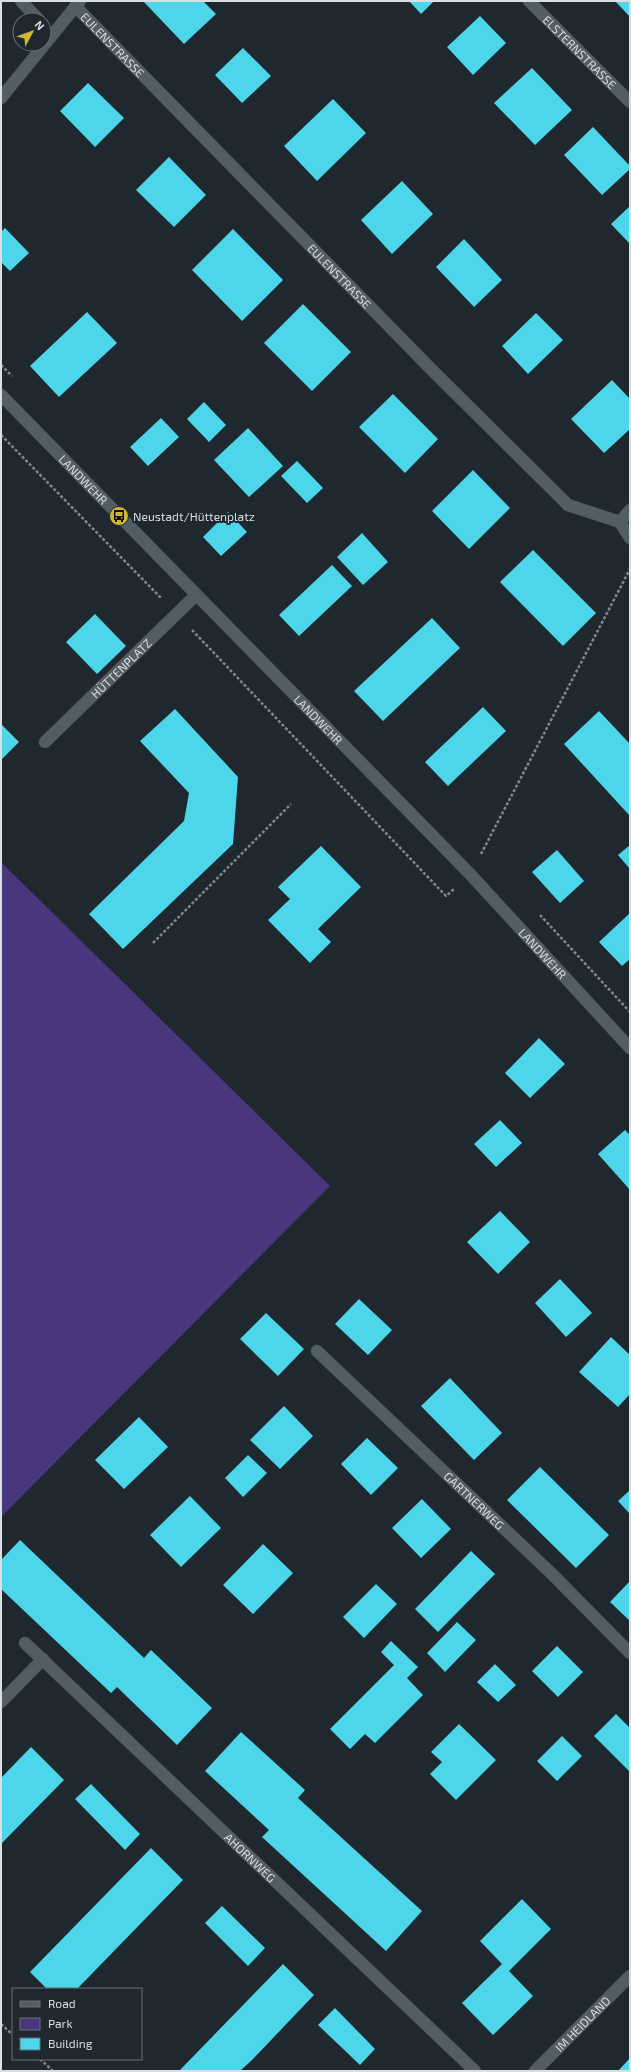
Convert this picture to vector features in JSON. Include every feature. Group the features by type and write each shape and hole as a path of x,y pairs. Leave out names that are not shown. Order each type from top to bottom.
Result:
{"street":[{"path":"21,1 31,12"},
{"name":"ELSTERNSTRASSE","path":"529,1 628,95"},
{"path":"1,98 77,4"},
{"name":"EULENSTRASSE","path":"77,4 431,369 568,505 620,522"},
{"name":"LANDWEHR","path":"1,396 470,874 630,1048"},
{"path":"630,510 620,522 630,538"},
{"name":"HÜTTENPLATZ","path":"45,742 196,595"},
{"name":"GÄRTNERWEG","path":"316,1351 546,1569 630,1652"},
{"name":"AHORNWEG","path":"25,1643 475,2071"},
{"path":"1,1702 43,1659"},
{"name":"IM HEIDLAND","path":"535,2071 630,1976"}],"path":[{"path":"1,435 177,614 446,896 470,874 630,569"},
{"path":"153,943 291,804"},
{"path":"557,933 630,1012"},
{"path":"1,2024 12,2034"},
{"path":"41,2060 53,2071"}],"green space":[{"path":"1,862 330,1186 1,1517"}],"building":[{"path":"143,1 203,1 216,14 184,44"},
{"path":"409,1 434,1 421,14"},
{"path":"615,1 630,1 630,17"},
{"path":"480,16 506,43 473,75 447,47"},
{"path":"243,48 271,76 242,103 215,75"},
{"path":"532,68 572,110 535,145 494,103"},
{"path":"88,83 124,118 95,147 60,111"},
{"path":"333,99 366,133 317,181 284,146"},
{"path":"593,127 630,166 630,169 602,195 564,155"},
{"path":"169,157 206,195 174,227 136,190"},
{"path":"402,181 433,214 392,254 361,220"},
{"path":"630,206 630,244 611,224"},
{"path":"5,228 29,253 10,271 1,262 1,232"},
{"path":"233,229 283,280 242,321 192,270"},
{"path":"464,239 502,280 474,307 436,267"},
{"path":"303,304 351,352 312,391 264,343"},
{"path":"87,312 117,343 59,397 30,366"},
{"path":"536,313 563,340 528,374 502,346"},
{"path":"612,380 630,399 630,429 604,453 571,419"},
{"path":"393,394 438,439 405,473 359,427"},
{"path":"204,402 226,425 209,442 187,419"},
{"path":"161,418 179,437 148,466 130,447"},
{"path":"248,428 283,466 249,497 214,460"},
{"path":"297,461 323,488 307,503 281,476"},
{"path":"473,470 510,508 469,549 432,511"},
{"path":"228,512 247,532 221,556 203,537"},
{"path":"362,533 388,562 363,585 337,557"},
{"path":"533,550 596,613 563,646 500,582"},
{"path":"332,565 352,586 299,636 279,615"},
{"path":"95,614 126,646 97,674 66,642"},
{"path":"432,618 460,648 383,721 354,691"},
{"path":"483,707 506,731 448,786 425,762"},
{"path":"175,709 238,777 233,844 123,949 89,914 184,821 189,793 140,741"},
{"path":"599,711 630,744 630,816 564,744"},
{"path":"1,724 19,742 1,760"},
{"path":"630,845 630,869 618,855"},
{"path":"321,846 361,887 318,929 331,942 310,963 268,920 290,899 278,887"},
{"path":"557,850 584,881 560,903 532,872"},
{"path":"630,913 630,959 622,966 599,942"},
{"path":"539,1038 565,1064 530,1098 505,1073"},
{"path":"500,1120 522,1143 496,1167 474,1144"},
{"path":"625,1130 630,1135 630,1190 598,1154"},
{"path":"500,1211 530,1242 498,1274 467,1242"},
{"path":"560,1279 592,1313 566,1337 535,1303"},
{"path":"359,1299 392,1330 368,1355 335,1324"},
{"path":"266,1313 304,1349 278,1376 240,1339"},
{"path":"611,1337 630,1355 630,1394 618,1407 579,1372"},
{"path":"450,1378 502,1433 474,1460 421,1406"},
{"path":"284,1406 313,1436 280,1469 250,1440"},
{"path":"139,1417 168,1447 124,1489 95,1460"},
{"path":"367,1438 398,1468 371,1495 341,1464"},
{"path":"248,1455 267,1473 243,1497 225,1478"},
{"path":"540,1467 609,1535 576,1568 507,1500"},
{"path":"630,1490 630,1514 618,1501"},
{"path":"190,1496 221,1528 181,1567 150,1535"},
{"path":"422,1499 451,1529 421,1558 392,1528"},
{"path":"20,1540 144,1658 151,1650 212,1708 177,1745 117,1687 111,1693 1,1589 1,1560"},
{"path":"263,1544 293,1573 253,1614 223,1585"},
{"path":"471,1551 495,1574 438,1632 415,1609"},
{"path":"630,1581 630,1621 610,1602"},
{"path":"376,1584 397,1604 364,1638 343,1617"},
{"path":"457,1622 476,1640 445,1672 427,1653"},
{"path":"391,1641 418,1667 407,1678 423,1695 375,1743 365,1734 350,1749 330,1729 394,1665 381,1652"},
{"path":"557,1646 583,1672 558,1697 532,1671"},
{"path":"495,1664 516,1685 498,1702 477,1682"},
{"path":"616,1714 630,1728 629,1771 594,1736"},
{"path":"459,1724 496,1760 456,1800 430,1774 442,1762 431,1752"},
{"path":"241,1732 305,1790 298,1798 422,1911 386,1951 262,1837 269,1830 205,1771"},
{"path":"562,1736 582,1756 557,1781 537,1761"},
{"path":"31,1747 64,1780 1,1844 1,1778"},
{"path":"91,1784 140,1834 125,1850 75,1799"},
{"path":"151,1848 183,1880 78,1988 46,1988 30,1972"},
{"path":"522,1899 551,1929 509,1971 533,1996 493,2035 462,2003 502,1964 480,1941"},
{"path":"222,1906 265,1948 248,1966 205,1923"},
{"path":"283,1964 314,1995 252,2060 240,2071 179,2071"},
{"path":"335,2008 375,2049 360,2065 318,2025"},
{"path":"630,2058 630,2071 618,2071"}],"place":[{"name":"Neustadt/Hüttenplatz","path":"119,516"}]}
